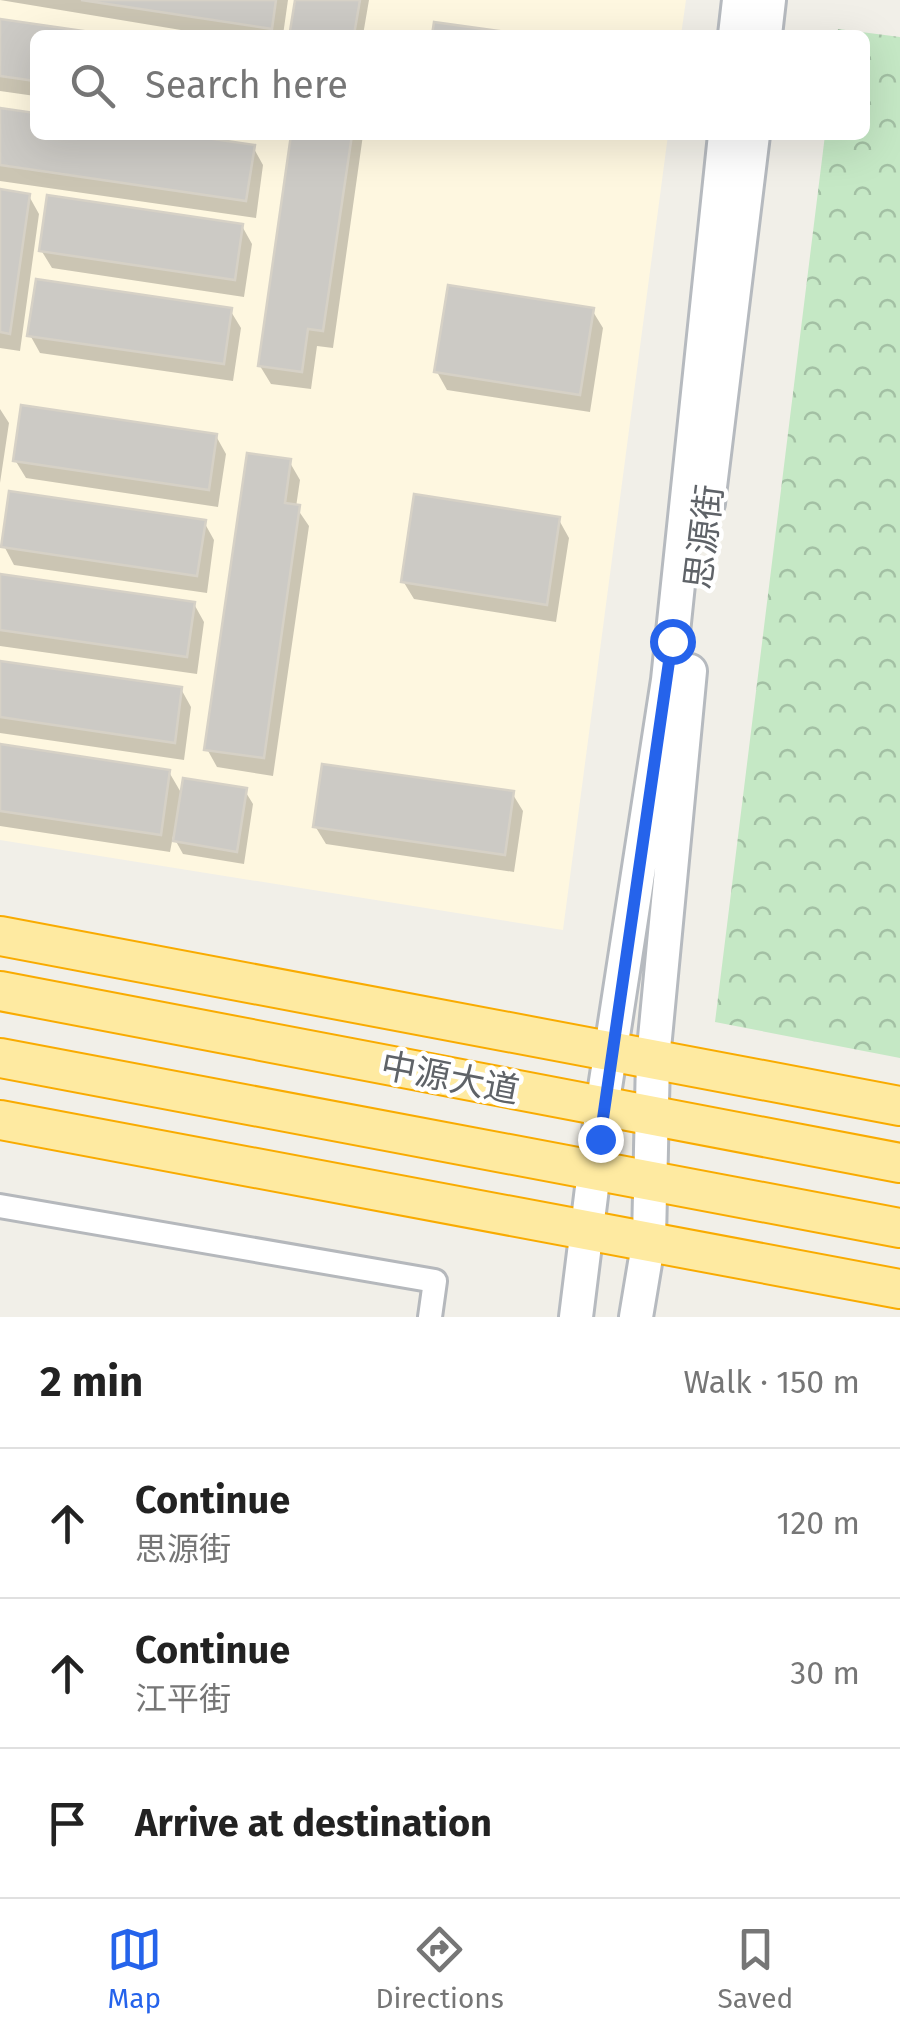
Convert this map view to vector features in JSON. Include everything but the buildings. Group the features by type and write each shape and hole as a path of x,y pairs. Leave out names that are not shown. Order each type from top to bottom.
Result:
{"highway":[{"path":"0,936 900,1106"},
{"name":"中源大道","path":"0,991 900,1163"},
{"name":"中源大道","path":"0,1058 900,1228"},
{"path":"0,1120 900,1289"}],"main road":[{"path":"736,30 739,0"},
{"path":"766,30 769,0"},
{"name":"思源街","path":"576,1317 590,1229 602,1107 668,680 724,140"},
{"name":"思源街","path":"636,1317 649,1240 653,1059 696,607 752,140"}],"street":[{"path":"0,1206 435,1280 430,1317"}],"shaded area":[{"path":"0,0 686,0 682,30 30,30 30,140 667,140 563,930 0,840"}],"green space":[{"path":"870,33 900,37 900,1058 715,1022 824,140 870,140"}],"route":[{"path":"600,1139 672,641"}]}
